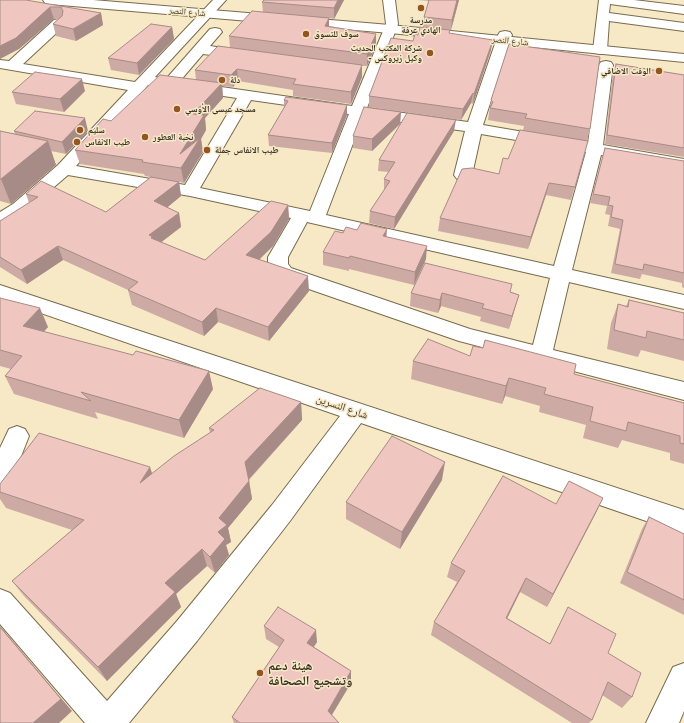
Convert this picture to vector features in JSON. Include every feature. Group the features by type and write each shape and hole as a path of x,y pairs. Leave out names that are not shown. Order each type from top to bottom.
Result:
{"main road":[{"name":"شارع النصر","path":"49,0 212,7"},
{"name":"شارع النصر","path":"130,0 212,7 391,27 607,56 684,58"},
{"path":"389,0 391,27 357,112 309,216 278,257 278,265 284,273 439,327 684,391"},
{"path":"541,354 560,275 595,148 607,56 602,16 604,0 684,10"},
{"path":"677,0 684,1"},
{"path":"0,220 19,208 64,163 212,7"},
{"path":"602,16 684,27"},
{"path":"6,65 59,23"},
{"path":"169,84 215,32"},
{"path":"463,175 474,128 503,41 607,56"},
{"path":"199,49 254,57"},
{"name":"شارع النصر","path":"607,56 684,50"},
{"path":"6,65 141,83 169,84 474,128 684,164"},
{"path":"357,71 372,73"},
{"path":"190,191 246,96"},
{"path":"64,163 309,216 560,275 684,302"},
{"name":"شارع النسرين","path":"0,292 684,522"},
{"path":"0,603 108,723 187,630 281,513 356,412"},
{"path":"0,479 17,436"},
{"path":"662,723 684,678"}],"building":[{"path":"0,0 26,0 101,13 73,29 53,24 62,16 63,11 61,7 50,7 16,38 0,46"},
{"path":"264,0 338,0 334,8 262,2"},
{"path":"429,0 457,0 452,20 424,17"},
{"path":"252,11 329,18 325,26 376,34 367,54 229,36"},
{"path":"151,24 172,27 137,63 108,58"},
{"path":"420,27 450,30 449,33 493,40 474,94 473,93 463,109 369,96 391,38 413,41 415,34 418,35"},
{"path":"509,44 600,57 590,129 525,118 527,114 490,108 493,102 491,100"},
{"path":"218,46 362,65 351,92 293,84 296,79 237,69 231,75 195,70"},
{"path":"616,64 684,75 684,148 607,135"},
{"path":"35,72 82,79 60,99 12,92"},
{"path":"160,75 222,83 193,114 204,115 180,154 200,138 181,168 142,162 143,160 75,150 103,119 111,121"},
{"path":"286,97 347,105 332,143 268,135 288,101 284,100"},
{"path":"364,107 401,112 372,139 353,136"},
{"path":"35,111 85,118 62,142 14,131"},
{"path":"407,113 456,120 395,217 370,211 390,181 384,179 395,162 379,160"},
{"path":"520,130 588,141 575,187 549,183 531,237 440,218 462,169 472,168 499,174 503,158 508,159"},
{"path":"0,131 48,141 0,179"},
{"path":"605,148 684,161 684,273 644,264 643,270 615,264 623,220 611,217 613,206 608,205 610,197 593,194"},
{"path":"151,177 179,182 154,201 179,213 149,235 153,237 151,238 205,260 271,201 288,205 271,232 246,255 308,276 268,327 216,308 202,322 128,290 138,282 58,246 21,270 0,257 0,221 38,197 26,194 41,181 106,212"},
{"path":"361,223 387,229 383,236 427,246 415,272 350,256 349,258 323,252 335,231 343,233 346,227 357,230"},
{"path":"425,263 512,284 510,292 519,295 512,316 482,308 484,304 442,293 440,300 411,293"},
{"path":"0,298 40,308 23,326 133,355 136,351 209,371 179,420 81,392 91,401 5,376 22,356 0,350"},
{"path":"629,300 684,313 684,340 647,331 646,338 614,330 618,304 628,307"},
{"path":"428,339 470,356 473,346 483,348 485,340 576,364 574,374 684,403 684,444 680,443 680,436 628,422 626,431 590,421 593,407 544,394 546,388 509,378 506,386 413,361"},
{"path":"260,388 301,402 245,462 249,481 219,518 227,525 218,532 225,539 210,557 202,549 165,583 175,592 98,667 12,581 84,520 0,492 0,484 39,433 150,467 140,483 174,456 214,430 209,428"},
{"path":"392,436 445,462 402,532 346,502"},
{"path":"503,476 556,504 569,481 603,498 553,594 526,578 506,618 550,644 568,607 616,634 608,653 641,673 632,697 608,682 592,720 434,622 465,571 451,563"},
{"path":"649,517 684,534 684,600 627,572"},
{"path":"278,607 316,630 307,643 351,671 328,711 339,723 240,723 232,717 284,640 264,626"},
{"path":"0,627 61,699 33,723 0,723"}],"place":[{"name":"مدرسة الهادي عرفة","path":"421,8"},
{"name":"سوف للتسوق","path":"306,34"},
{"name":"شركة المكتب الحديث - وكيل زيروكس","path":"430,53"},
{"name":"الوقت الاضافي","path":"659,71"},
{"name":"دلة","path":"222,80"},
{"name":"مسجد عيسى الأوسي","path":"177,109"},
{"name":"سليم","path":"80,130"},
{"name":"نخبة العطور","path":"145,137"},
{"name":"طيب الانفاس","path":"77,142"},
{"name":"طيب الانفاس جملة","path":"207,150"},
{"name":"هيئة دعم وتشجيع الصحافة","path":"260,673"}]}
